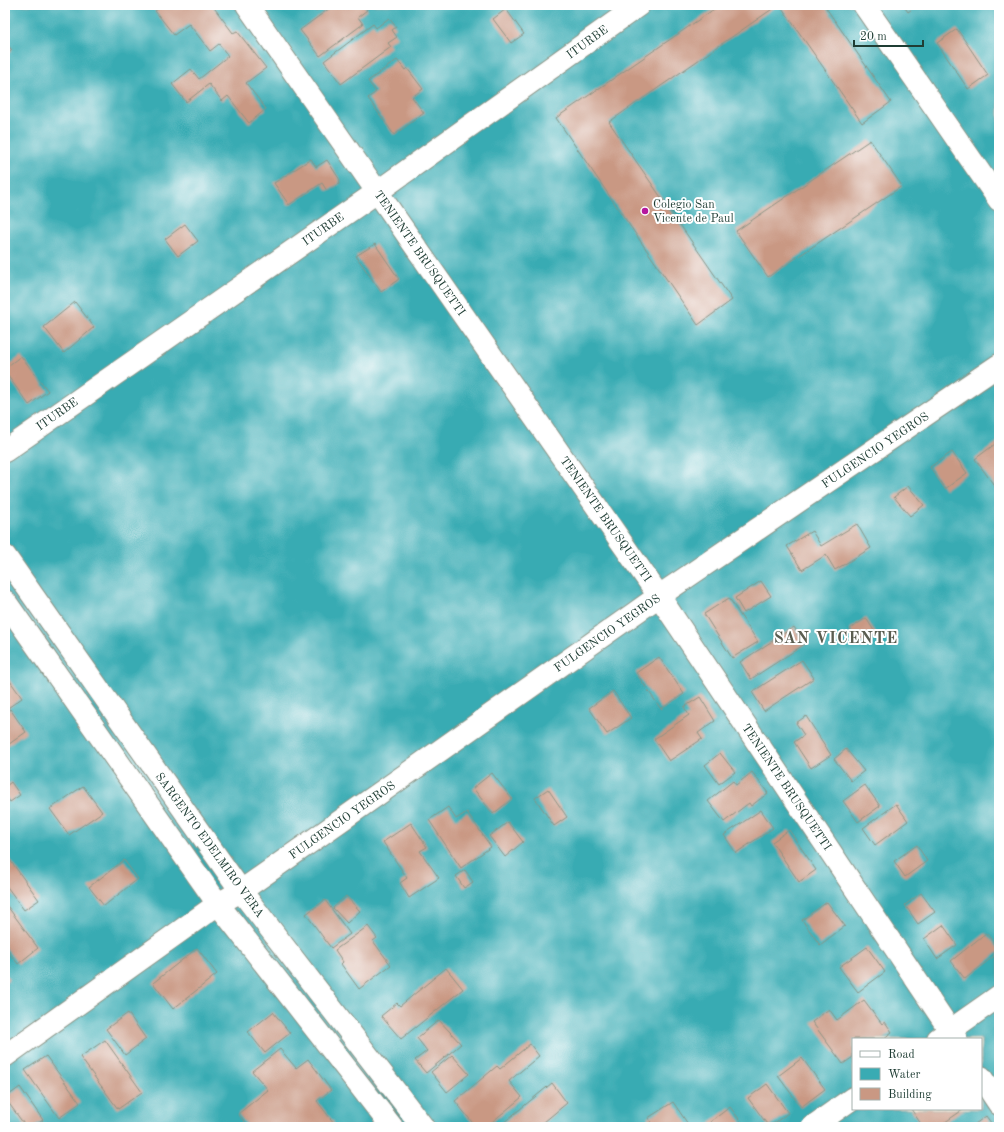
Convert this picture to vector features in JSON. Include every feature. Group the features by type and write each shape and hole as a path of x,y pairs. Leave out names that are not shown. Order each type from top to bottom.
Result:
{"street":[{"name":"TENIENTE BRUSQUETTI","path":"247,5 659,596 948,1036"},
{"name":"ITURBE","path":"5,450 377,192 639,5"},
{"path":"864,5 999,200"},
{"name":"FULGENCIO YEGROS","path":"5,1056 218,904 241,891 659,596 999,365"},
{"name":"SARGENTO EDELMIRO VERA","path":"5,556 241,891 423,1127"},
{"path":"5,600 218,904 392,1127"},
{"path":"948,1036 999,996"},
{"path":"982,1078 999,1104"},
{"path":"812,1127 852,1099"}],"water":[{"path":"5,5 999,5 999,1127 5,1127"}],"building":[{"path":"163,5 212,5 233,33 237,31 266,68 246,83 266,109 249,123 228,96 222,101 209,84 186,102 172,84 191,69 199,79 228,56 219,44 210,51 189,24 174,35 155,11"},
{"path":"312,5 324,5 316,11"},
{"path":"334,5 364,5 367,10 358,17 363,24 320,56 300,30"},
{"name":"Colegio San Vicente de Paul","path":"720,5 778,5 609,122 732,300 698,325 556,118"},
{"path":"780,5 824,5 891,102 862,123"},
{"path":"903,5 918,5 908,12"},
{"path":"506,9 524,34 511,43 493,19"},
{"path":"389,18 396,27 392,30 397,37 388,43 391,47 341,84 324,61 373,24 376,28"},
{"path":"957,29 988,75 968,89 937,43"},
{"path":"5,42 12,50 5,56"},
{"path":"397,60 405,70 407,68 423,89 412,97 424,113 394,135 368,98 376,92 368,81"},
{"name":"Colegio San Vicente de Paul","path":"870,140 902,186 768,277 736,231"},
{"path":"311,159 316,167 327,160 340,180 339,184 327,191 322,183 289,205 274,183"},
{"path":"185,224 198,241 178,256 165,239"},
{"path":"375,244 399,279 381,292 356,256"},
{"path":"75,302 94,327 64,353 44,327"},
{"path":"21,356 48,391 29,405 5,372 5,368"},
{"path":"999,441 999,492 975,459"},
{"path":"952,452 967,473 945,489 930,467"},
{"path":"908,486 924,505 910,516 894,497"},
{"path":"857,524 871,548 835,570 826,555 802,570 787,546 812,531 821,546"},
{"path":"761,581 771,596 744,613 735,598"},
{"path":"729,598 758,642 732,658 704,614"},
{"path":"866,618 876,634 860,644 850,629"},
{"path":"794,627 805,644 751,679 740,662"},
{"path":"659,657 684,694 661,709 636,673"},
{"path":"802,660 814,678 764,711 752,692"},
{"path":"5,674 22,698 5,710"},
{"path":"613,691 631,718 607,734 589,708"},
{"path":"700,697 715,721 698,733 702,739 669,761 654,739 689,715 684,707"},
{"path":"10,709 26,732 5,747 5,713"},
{"path":"806,716 831,755 811,768 794,742 804,735 796,723"},
{"path":"846,749 864,771 851,781 834,759"},
{"path":"720,753 735,772 719,784 705,765"},
{"path":"752,772 768,793 751,806 749,803 724,822 708,801 733,781 736,785"},
{"path":"492,773 512,799 493,814 473,788"},
{"path":"11,782 20,795 10,802 5,795 5,787"},
{"path":"865,785 880,806 858,822 843,801"},
{"path":"83,786 102,812 69,835 50,809"},
{"path":"548,789 567,817 554,826 535,798"},
{"path":"896,804 908,821 875,845 863,828"},
{"path":"448,807 456,819 467,812 491,847 461,868 429,820"},
{"path":"761,810 773,828 736,853 724,835"},
{"path":"508,822 523,842 505,857 489,836"},
{"path":"411,823 427,847 420,851 439,878 409,898 400,883 407,878 383,842"},
{"path":"789,830 816,870 799,882 772,842"},
{"path":"917,845 927,861 905,877 894,861"},
{"path":"5,853 39,900 24,910 5,884"},
{"path":"124,860 138,879 104,906 89,887"},
{"path":"465,870 473,882 464,888 456,876"},
{"path":"921,893 935,912 918,924 905,905"},
{"path":"346,896 360,911 347,923 333,908"},
{"path":"325,900 350,934 331,948 306,914"},
{"path":"827,902 845,926 820,945 802,920"},
{"path":"5,903 38,948 18,964 5,947"},
{"path":"943,925 957,945 937,959 924,939"},
{"path":"368,926 377,938 373,941 391,965 359,989 341,964 343,962 335,950"},
{"path":"986,933 999,949 999,952 965,979 951,961"},
{"path":"867,947 885,972 858,992 839,967"},
{"path":"197,948 217,974 173,1009 153,983"},
{"path":"446,968 463,989 401,1039 381,1016 397,1003 400,1006"},
{"path":"5,973 9,979 5,982"},
{"path":"864,1000 882,1024 885,1022 892,1032 884,1038 852,1038 852,1058 843,1064 812,1022 829,1009 837,1020"},
{"path":"273,1012 290,1033 265,1053 248,1032"},
{"path":"128,1013 146,1039 125,1055 106,1029"},
{"path":"439,1020 461,1044 426,1073 415,1060 427,1051 417,1038"},
{"path":"105,1040 142,1092 118,1109 80,1057"},
{"path":"530,1044 539,1056 509,1081 522,1097 486,1127 476,1127 455,1101 497,1066 500,1069"},
{"path":"280,1049 296,1068 308,1059 331,1090 317,1101 334,1123 330,1127 249,1127 238,1114 268,1090 252,1071"},
{"path":"452,1055 469,1074 447,1092 431,1072"},
{"path":"46,1056 80,1103 59,1118 25,1070"},
{"path":"802,1058 825,1089 801,1107 778,1076"},
{"path":"552,1083 567,1103 538,1127 506,1127 503,1123"},
{"path":"767,1084 788,1113 769,1127 748,1098"},
{"path":"20,1087 43,1120 33,1127 26,1127 5,1098"},
{"path":"673,1102 690,1127 654,1127 648,1118"},
{"path":"730,1107 745,1127 714,1127 710,1122"},
{"path":"912,1110 963,1110 938,1127 923,1127"},
{"path":"986,1116 994,1127 971,1127"}],"place":[{"name":"Colegio San Vicente de Paul","path":"645,211"}],"district":[{"name":"SAN VICENTE","path":"836,637"}]}
